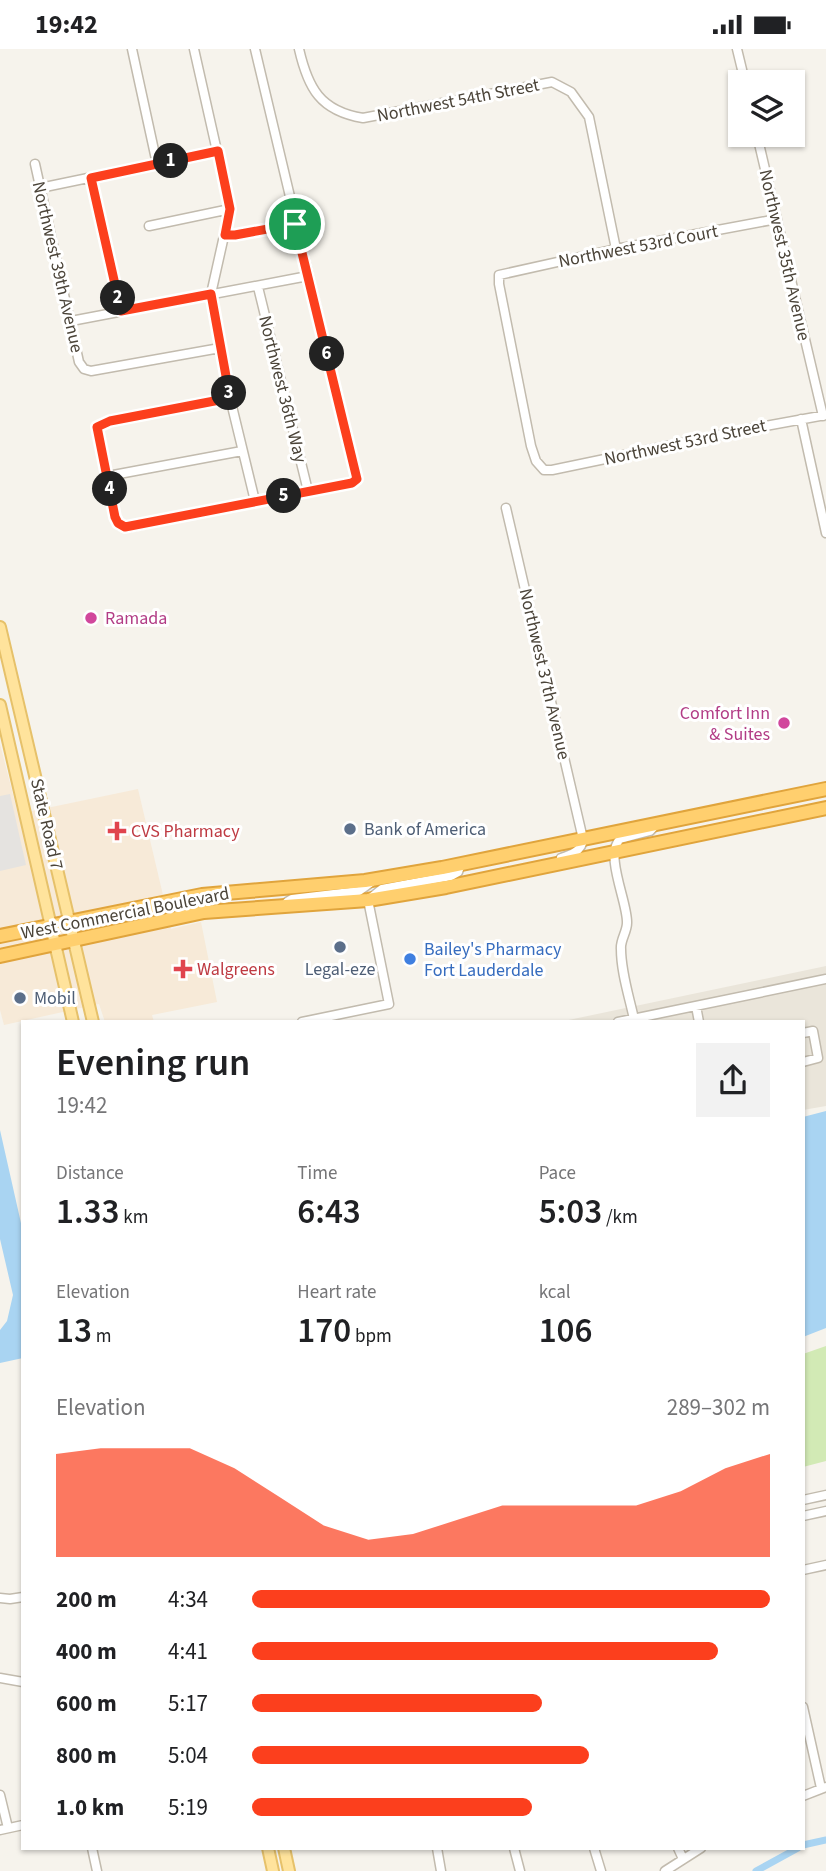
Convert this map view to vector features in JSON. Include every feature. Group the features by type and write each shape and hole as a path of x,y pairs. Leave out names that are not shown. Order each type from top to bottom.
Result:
{"highway":[{"name":"West Commercial Boulevard","path":"0,936 202,895 375,880 826,789"},
{"name":"West Commercial Boulevard","path":"0,956 204,912 369,900 826,808"}],"main road":[{"name":"State Road 7","path":"0,627 6,670 93,1020"},
{"name":"State Road 7","path":"0,705 73,1020"},
{"path":"282,1850 289,1871"},
{"path":"272,1866 281,1871"}],"street":[{"path":"132,49 157,164"},
{"path":"194,49 230,209 211,294 230,398 255,501"},
{"path":"230,398 110,421 97,427 115,517 121,526 129,527 352,483 357,479 255,49"},
{"name":"Northwest 54th Street","path":"299,49 304,71 315,93 324,103 346,115 363,118 552,82 571,92 589,117 616,249"},
{"path":"737,49 742,70"},
{"name":"Northwest 35th Avenue","path":"760,147 825,416"},
{"path":"40,188 218,151"},
{"name":"Northwest 39th Avenue","path":"34,164 79,362 84,369 92,371 220,348"},
{"path":"91,178 121,311"},
{"path":"149,226 230,209"},
{"name":"Northwest 53rd Court","path":"544,470 536,461 531,446 499,275 616,249 777,219"},
{"path":"225,235 295,224"},
{"path":"71,321 309,276"},
{"name":"Northwest 36th Way","path":"258,287 308,491"},
{"name":"Northwest 53rd Street","path":"544,470 825,416"},
{"path":"801,419 826,533"},
{"path":"108,476 242,451"},
{"name":"Northwest 37th Avenue","path":"506,508 583,839"},
{"name":"West Commercial Boulevard","path":"615,852 616,843 620,839 650,831 658,824"},
{"name":"West Commercial Boulevard","path":"545,866 576,852 583,845 583,839"},
{"path":"615,852 627,923 620,947 635,1019"},
{"name":"West Commercial Boulevard","path":"369,900 382,889 451,876 458,872 461,864"},
{"name":"West Commercial Boulevard","path":"287,907 287,902 302,897 359,891 375,880"},
{"path":"312,1020 389,1004 369,900"},
{"path":"629,1020 826,979"},
{"path":"696,1006 699,1020"},
{"path":"805,1033 813,1031 818,1058 805,1061"},
{"path":"805,1500 826,1495"},
{"path":"805,1516 826,1511"},
{"path":"805,1570 826,1565"},
{"path":"0,1598 21,1597"},
{"path":"0,1678 21,1682"},
{"path":"805,1715 824,1788 805,1794"},
{"path":"0,1795 4,1829"},
{"path":"92,1850 97,1871"},
{"path":"437,1850 441,1871"},
{"path":"515,1850 520,1871"},
{"path":"595,1850 601,1871"},
{"path":"679,1850 683,1859"},
{"path":"665,1871 698,1850"}],"shaded area":[{"path":"0,744 18,814 138,789 171,929 201,922 217,1002 152,1015 153,1020 104,1020 99,1004 4,1025 0,1010"},
{"path":"10,794 26,865 0,871 0,796"},
{"path":"826,966 826,1106 805,1110 805,1020 569,1020"}],"green space":[{"path":"826,1346 826,1461 805,1466 805,1353"}],"water":[{"path":"826,1111 826,1328 805,1336 805,1116"},
{"path":"0,1130 21,1223 21,1358 0,1363 0,1330 7,1321 13,1295 0,1239"}],"waterway":[{"path":"805,1845 826,1840"},
{"path":"756,1871 794,1850"}],"place":[{"name":"Ramada","path":"91,618"},
{"name":"Comfort Inn & Suites","path":"784,723"},
{"name":"Bank of America","path":"350,829"},
{"name":"CVS Pharmacy","path":"117,831"},
{"name":"Legal-eze","path":"340,947"},
{"name":"Bailey's Pharmacy Fort Lauderdale","path":"410,959"},
{"name":"Walgreens","path":"183,969"},
{"name":"Mobil","path":"20,998"}],"route":[{"path":"218,151 230,209 225,235 295,224 357,479 352,483 129,527 121,526 115,517 97,427 110,421 230,398 211,294 121,311 91,178 218,151"}]}
